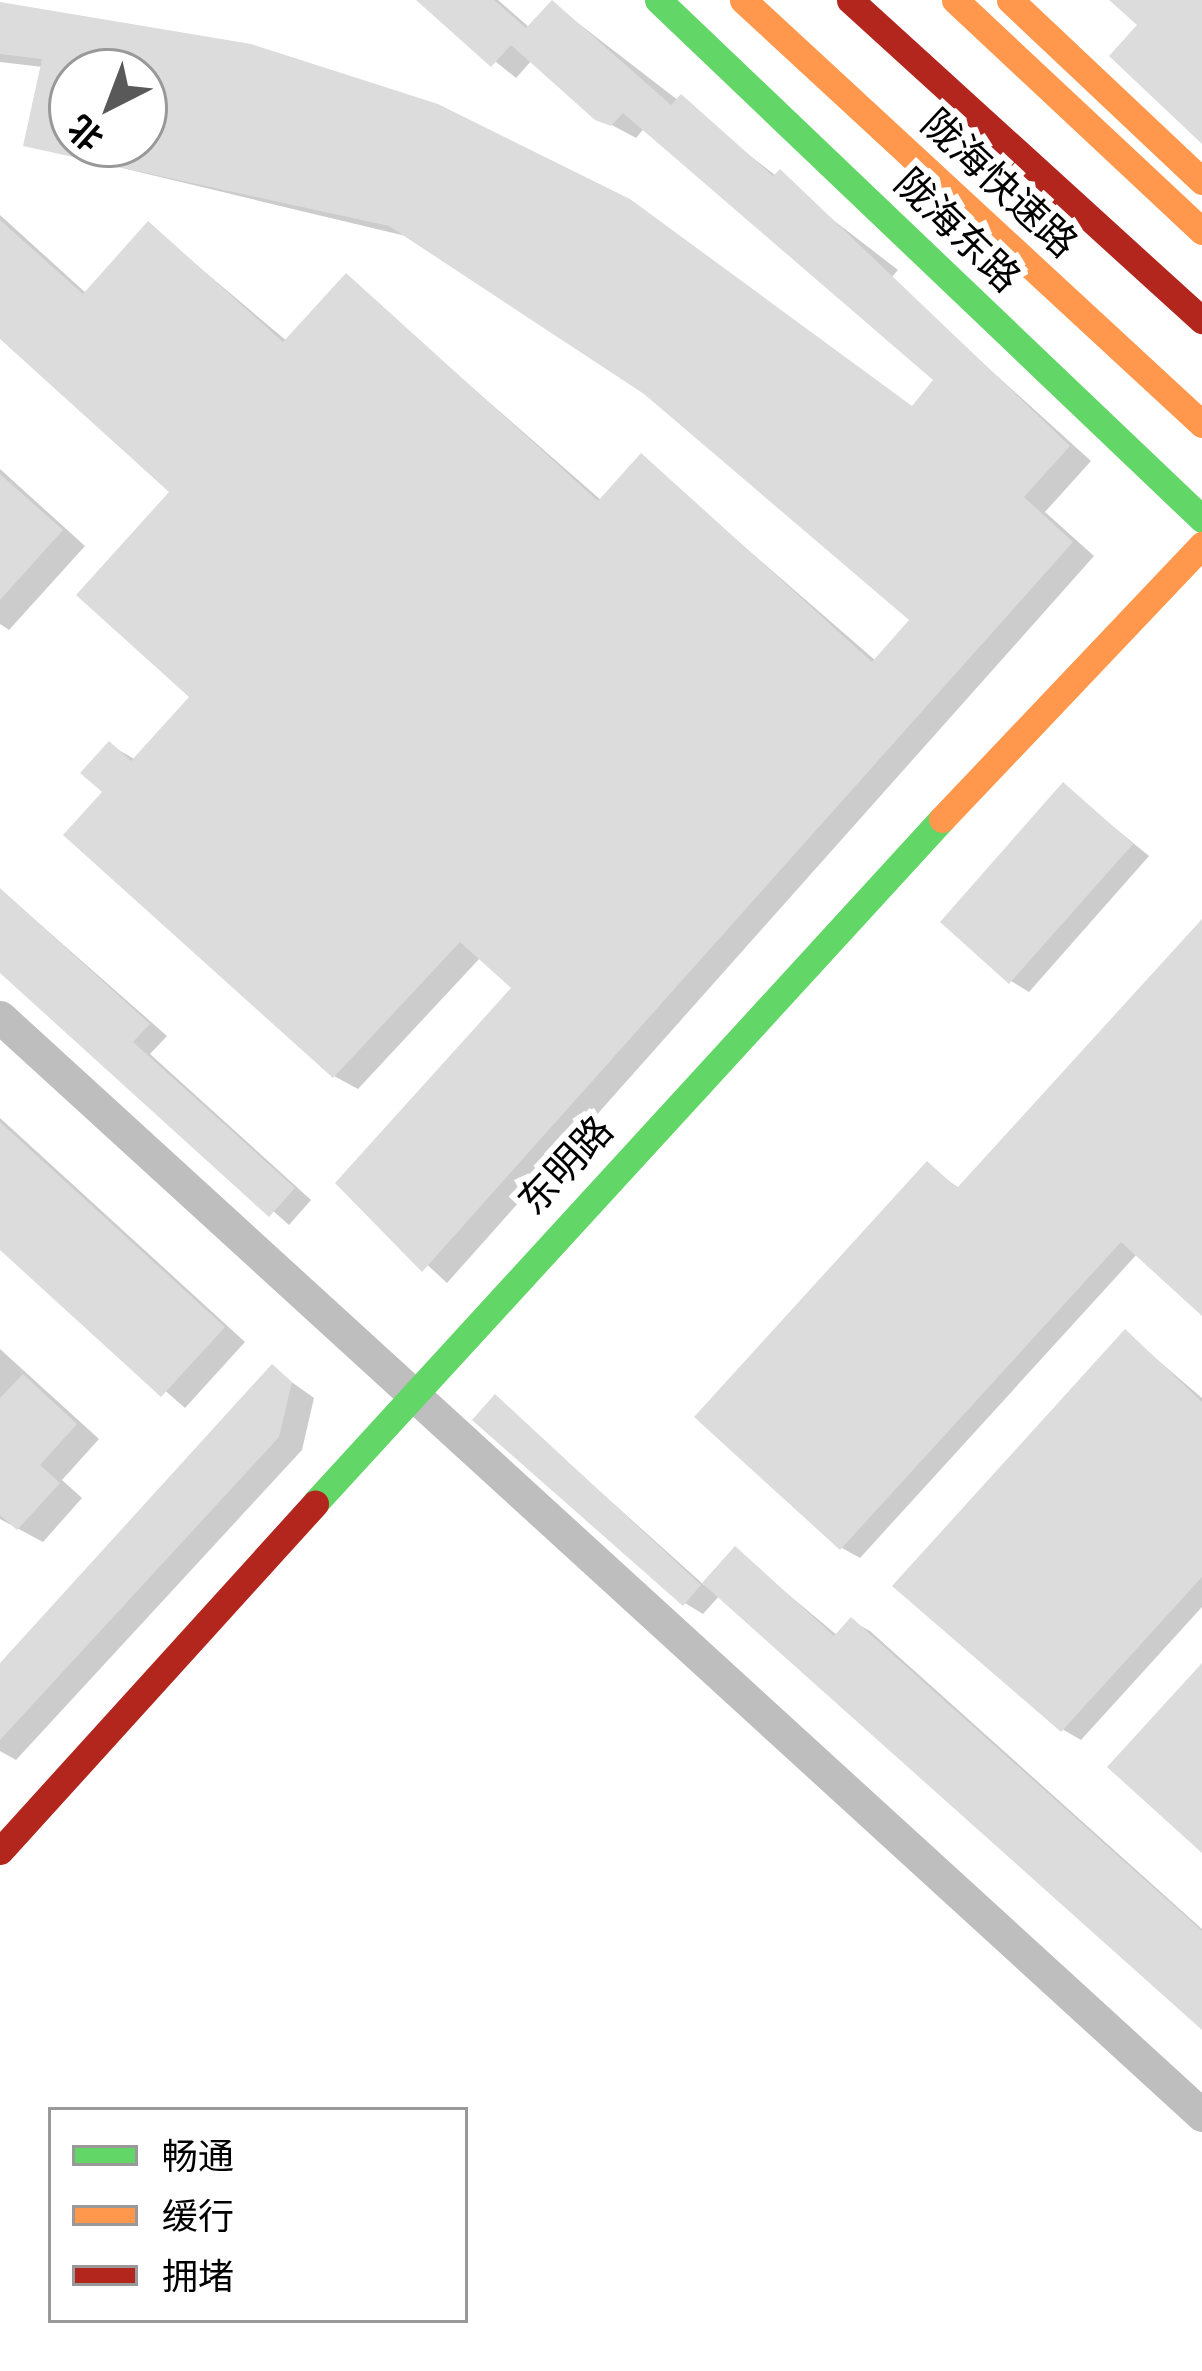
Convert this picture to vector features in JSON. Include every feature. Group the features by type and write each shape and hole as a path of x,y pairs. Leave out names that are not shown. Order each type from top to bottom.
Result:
{"main road":[{"name":"陇海东路","path":"658,0 1202,519"},
{"name":"陇海快速路","path":"743,0 1202,424"},
{"name":"陇海快速路","path":"850,0 1202,320"},
{"path":"955,0 1202,231"},
{"path":"1010,0 1202,181"},
{"name":"东明路","path":"0,1852 410,1392 1202,545"}],"street":[{"path":"0,1017 1202,2115"}],"building":[{"path":"416,0 494,0 526,28 552,0 671,105 681,94 773,176 780,169 1070,446 1024,497 1073,542 422,1272 335,1183 511,988 460,942 333,1078 63,835 102,792 80,773 109,741 131,761 189,697 76,595 169,492 0,339 0,220 83,294 148,221 283,342 346,273 598,501 641,453 872,662 909,620 644,394 389,226 124,168 168,168 168,48 48,48 48,151 23,146 42,59 0,54 0,2 251,44 438,104 630,199 912,406 933,380 623,113 611,126 595,120 511,45 491,67"},
{"path":"1109,0 1202,0 1202,144 1109,56 1137,25"},
{"path":"0,474 63,530 0,600"},
{"path":"1063,782 1133,844 1009,984 940,922"},
{"path":"0,888 150,1024 133,1042 295,1188 269,1217 0,973"},
{"path":"1202,919 1202,1316 1121,1242 840,1550 694,1417 927,1161 957,1188"},
{"path":"0,1122 225,1327 161,1397 0,1250"},
{"path":"1125,1329 1202,1402 1202,1577 1061,1732 892,1586"},
{"path":"272,1364 292,1382 279,1437 0,1740 0,1663"},
{"path":"23,1374 77,1424 40,1465 60,1483 17,1530 0,1515 0,1398"},
{"path":"495,1394 701,1585 683,1606 472,1420"},
{"path":"735,1546 834,1636 851,1617 1202,1931 1202,2030 702,1583"},
{"path":"1202,1663 1202,1853 1107,1767"}],"traffic: fast":[{"path":"658,0 1202,519"},
{"path":"315,1503 942,819"}],"traffic: slow":[{"path":"743,0 1202,424"},
{"path":"955,0 1202,231"},
{"path":"1010,0 1202,181"},
{"path":"942,819 1202,545"}],"traffic: jam":[{"path":"850,0 1202,320"},
{"path":"0,1851 315,1503"}]}
